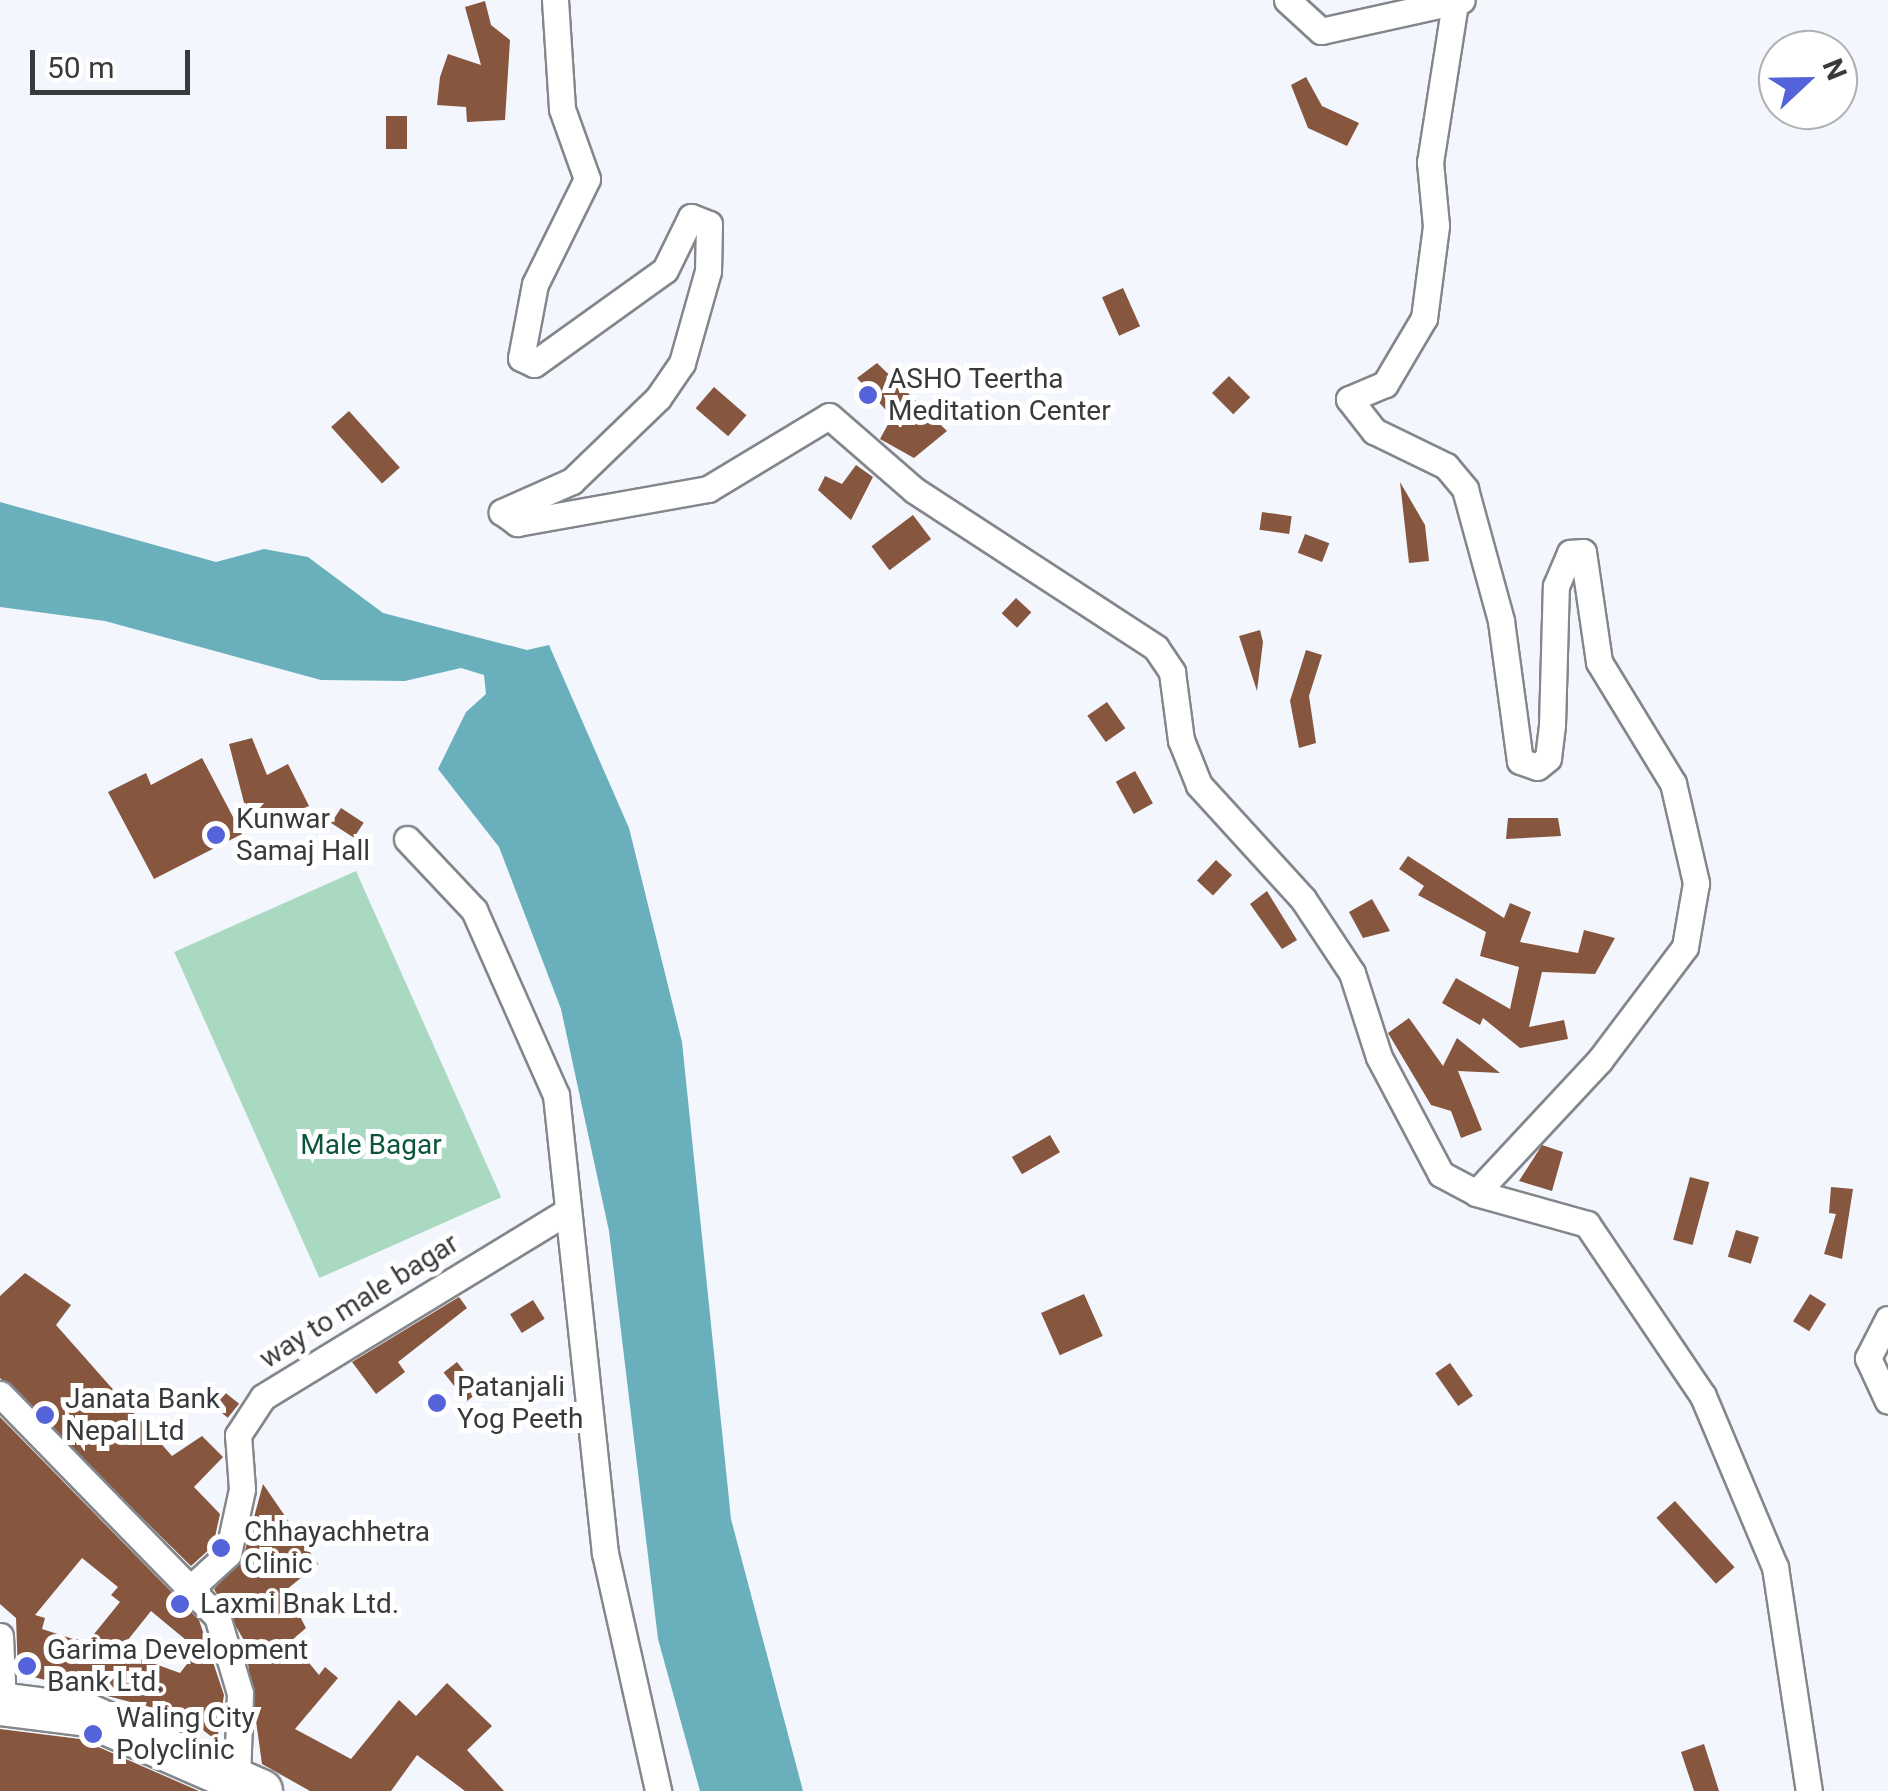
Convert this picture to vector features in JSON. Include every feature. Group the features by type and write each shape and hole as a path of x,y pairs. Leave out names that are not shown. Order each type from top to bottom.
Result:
{"highway":[{"path":"2,1704 87,1715 241,1787"}],"street":[{"path":"555,0 562,108 583,148 586,179 535,284 521,358 534,364 665,270 691,217 709,224 708,271 682,363 658,398 572,481 502,512 517,523 708,489 829,416 914,490 1132,626 1172,672 1181,740 1199,785 1303,899 1352,973 1380,1057 1442,1174 1476,1193 1587,1224 1703,1396 1775,1567 1809,1791"},
{"path":"1287,0 1321,31 1458,1 1430,162 1436,226 1424,318 1385,384 1350,399 1374,431 1446,466 1465,489 1501,621 1520,761 1537,767 1548,758 1552,725 1556,586 1570,552 1583,552 1599,662 1673,782 1696,883 1686,947 1599,1061 1476,1193"},
{"path":"408,840 474,910 527,1017 556,1095 605,1553 658,1791"},
{"name":"way to male bagar","path":"193,1586 228,1554 242,1490 238,1435 263,1397 568,1211"},
{"path":"1888,1319 1868,1358 1888,1401"},
{"path":"0,1394 193,1586 237,1668 241,1787"},
{"path":"0,1636 2,1704"}],"green space":[{"name":"Male Bagar","path":"356,871 501,1197 319,1278 174,952"}],"water":[{"path":"0,502 216,562 264,549 308,557 383,613 527,650 549,645 629,828 682,1042 731,1519 803,1791 700,1791 658,1639 609,1231 561,1009 499,847 438,769 466,712 486,694 484,675 461,668 405,681 321,680 105,621 0,607"}],"building":[{"path":"485,1 491,25 510,40 505,120 467,122 466,107 437,105 440,77 448,54 481,65 465,7"},
{"path":"1306,77 1322,106 1359,123 1347,146 1308,128 1291,85"},
{"path":"386,116 407,116 407,149 386,149"},
{"path":"1123,288 1140,326 1119,336 1102,297"},
{"path":"877,363 947,431 914,458 880,439 892,417 857,378"},
{"path":"1229,376 1250,397 1233,414 1212,393"},
{"path":"714,387 746,415 728,436 696,408"},
{"path":"349,411 400,467 382,484 331,427"},
{"path":"856,465 873,477 851,520 818,490 825,476 842,484"},
{"path":"1400,482 1425,525 1429,561 1409,563"},
{"path":"1262,512 1292,516 1289,534 1259,530"},
{"path":"913,515 931,539 890,570 871,546"},
{"path":"1305,534 1329,543 1322,562 1298,553"},
{"path":"1016,598 1031,612 1017,628 1002,613"},
{"path":"1260,630 1263,642 1257,691 1239,636"},
{"path":"1306,650 1322,655 1309,696 1316,743 1299,748 1290,701"},
{"path":"1107,702 1125,728 1106,742 1087,716"},
{"path":"252,738 267,775 288,764 309,806 251,830 229,744"},
{"path":"202,758 242,834 154,879 108,792 146,773 151,785"},
{"path":"1135,771 1153,803 1134,814 1116,782"},
{"path":"341,808 364,823 354,838 331,823"},
{"path":"1508,818 1558,818 1561,836 1506,839"},
{"path":"1408,856 1504,918 1510,903 1531,912 1520,942 1578,953 1584,930 1615,938 1595,974 1542,972 1529,1027 1564,1020 1568,1039 1520,1048 1483,1018 1480,1025 1442,1003 1456,978 1510,1009 1519,967 1480,956 1486,932 1418,895 1424,886 1399,869"},
{"path":"1216,860 1232,875 1213,895 1197,880"},
{"path":"1267,891 1297,940 1282,949 1250,904"},
{"path":"1372,899 1390,931 1363,938 1349,912"},
{"path":"1409,1018 1443,1066 1457,1038 1500,1073 1458,1071 1482,1130 1461,1138 1451,1111 1431,1105 1388,1033"},
{"path":"1050,1135 1060,1152 1022,1174 1012,1157"},
{"path":"1542,1145 1563,1152 1552,1191 1519,1181"},
{"path":"1690,1177 1709,1182 1692,1245 1673,1240"},
{"path":"1831,1187 1853,1189 1842,1259 1824,1254 1836,1214 1829,1213"},
{"path":"1736,1230 1759,1237 1751,1264 1728,1257"},
{"path":"25,1273 71,1305 56,1325 172,1456 202,1436 223,1457 194,1487 220,1514 213,1546 191,1566 0,1378 0,1296"},
{"path":"1084,1294 1103,1336 1060,1355 1041,1313"},
{"path":"1810,1294 1826,1304 1809,1331 1793,1321"},
{"path":"459,1297 467,1308 398,1362 405,1372 376,1394 352,1362"},
{"path":"533,1300 545,1319 522,1333 510,1314"},
{"path":"457,1362 480,1391 466,1402 444,1372"},
{"path":"1450,1363 1473,1396 1458,1406 1435,1373"},
{"path":"222,1390 239,1404 228,1418 211,1404"},
{"path":"0,1417 199,1620 224,1695 217,1741 185,1716 18,1673 16,1618 0,1604","holes":["82,1558 118,1587 111,1595 120,1602 90,1639 73,1639 42,1629 45,1618 35,1615","151,1611 198,1650 180,1673 119,1651"]},
{"path":"263,1484 318,1564 286,1590 306,1628 291,1641 319,1675 325,1667 338,1678 295,1729 351,1759 399,1700 416,1716 447,1683 492,1726 467,1750 504,1791 465,1791 417,1755 391,1791 310,1791 262,1764 245,1642 214,1589 243,1558"},
{"path":"1675,1501 1735,1567 1716,1584 1656,1518"},
{"path":"0,1729 80,1739 199,1791 0,1791"},
{"path":"1704,1744 1719,1791 1694,1791 1681,1752"}],"place":[{"name":"ASHO Teertha Meditation Center","path":"868,395"},
{"name":"Kunwar Samaj Hall","path":"216,835"},
{"name":"Patanjali Yog Peeth","path":"437,1403"},
{"name":"Janata Bank Nepal Ltd","path":"45,1415"},
{"name":"Chhayachhetra Clinic","path":"221,1548"},
{"name":"Laxmi Bnak Ltd.","path":"180,1604"},
{"name":"Garima Development Bank Ltd.","path":"27,1666"},
{"name":"Waling City Polyclinic","path":"93,1734"}]}
